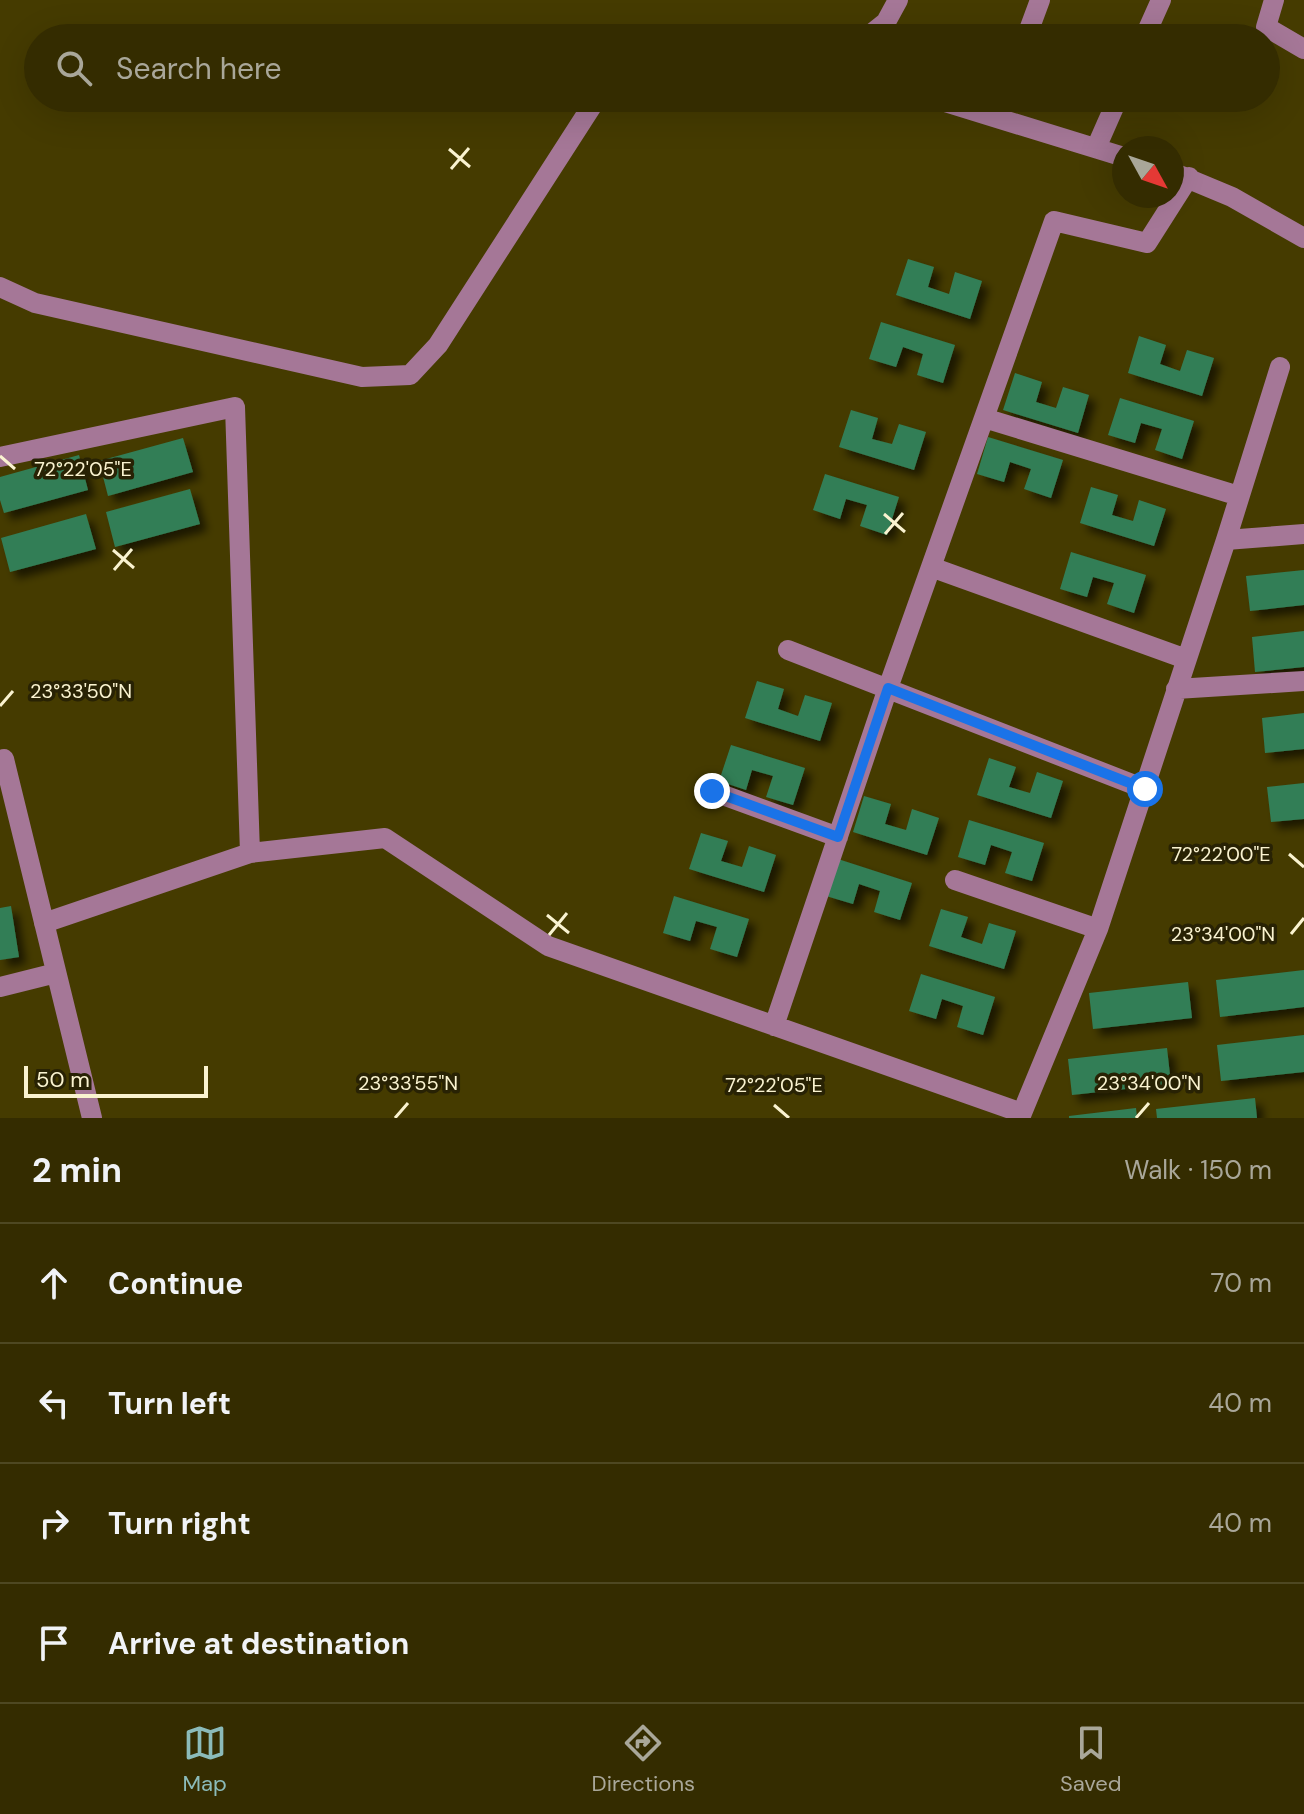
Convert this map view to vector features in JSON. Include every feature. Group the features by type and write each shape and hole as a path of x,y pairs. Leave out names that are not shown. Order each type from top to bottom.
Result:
{"street":[{"path":"884,24 898,0"},
{"path":"1031,24 1040,0"},
{"path":"1150,24 1161,0"},
{"path":"1267,24 1274,0"},
{"path":"1280,35 1304,49"},
{"path":"0,287 35,303 362,377 410,375 438,345 588,112"},
{"path":"1009,112 1112,153"},
{"path":"1096,148 1112,112"},
{"path":"1184,176 1232,197 1304,238"},
{"path":"774,1026 888,688 1054,221 1147,243 1164,208"},
{"path":"44,923 250,853 385,838 548,946 1021,1116 1098,929 1280,367"},
{"path":"0,457 235,407 250,853"},
{"path":"984,418 1239,496"},
{"path":"1226,540 1304,534"},
{"path":"931,567 1186,659"},
{"path":"788,650 1145,789"},
{"path":"1176,689 1304,681"},
{"path":"1,753 92,1118"},
{"path":"712,791 838,837"},
{"path":"955,880 1098,929"},
{"path":"0,987 56,973"}],"building":[{"path":"908,259 934,267 928,287 949,294 955,272 982,281 970,319 896,295"},
{"path":"881,322 955,345 943,383 917,375 923,354 903,347 896,367 869,359"},
{"path":"1139,336 1166,345 1160,364 1180,371 1187,350 1214,358 1202,396 1128,373"},
{"path":"1015,373 1042,382 1036,402 1056,408 1063,387 1089,395 1078,433 1003,410"},
{"path":"1120,398 1194,421 1182,459 1155,450 1162,429 1141,423 1135,443 1108,435"},
{"path":"851,410 878,418 872,439 892,444 899,424 926,432 914,470 839,447"},
{"path":"988,437 1063,460 1051,498 1024,489 1031,469 1010,462 1004,482 977,474"},
{"path":"183,438 193,472 108,496 99,461"},
{"path":"79,455 88,490 4,513 0,500 0,477"},
{"path":"825,474 899,497 887,535 860,526 867,505 846,499 840,519 813,510"},
{"path":"1091,487 1118,495 1112,515 1133,521 1139,500 1166,509 1154,546 1080,523"},
{"path":"190,489 200,524 115,547 106,512"},
{"path":"86,514 96,549 10,572 1,538"},
{"path":"1071,552 1146,575 1134,613 1107,604 1114,583 1093,577 1087,597 1060,589"},
{"path":"1304,570 1304,605 1250,611 1246,576"},
{"path":"1304,631 1304,667 1255,672 1252,637"},
{"path":"757,681 784,689 778,709 798,716 805,695 832,703 820,741 745,718"},
{"path":"1304,713 1304,749 1265,753 1262,718"},
{"path":"731,745 805,768 793,805 766,797 773,776 752,770 746,790 719,781"},
{"path":"989,758 1016,767 1009,787 1030,793 1037,772 1063,781 1051,818 977,795"},
{"path":"1304,783 1304,819 1271,822 1267,787"},
{"path":"864,796 891,804 885,824 906,830 912,809 939,818 927,855 853,832"},
{"path":"969,820 1044,843 1032,881 1005,873 1012,852 991,845 985,865 958,857"},
{"path":"701,833 728,841 721,861 742,867 749,846 776,855 764,892 689,869"},
{"path":"838,859 912,883 900,920 874,912 880,891 859,884 853,904 826,896"},
{"path":"674,896 749,919 737,957 710,949 717,927 696,921 690,941 663,933"},
{"path":"11,906 19,957 0,960 0,908"},
{"path":"941,909 968,917 961,937 982,944 989,923 1016,931 1004,969 929,946"},
{"path":"1304,970 1304,1007 1220,1017 1216,980"},
{"path":"921,974 995,997 983,1035 957,1027 963,1006 942,999 936,1019 909,1011"},
{"path":"1188,982 1192,1018 1093,1029 1089,993"},
{"path":"1304,1035 1304,1072 1221,1081 1217,1045"},
{"path":"1167,1048 1171,1084 1072,1095 1068,1059"},
{"path":"1255,1098 1257,1118 1157,1118 1156,1109"},
{"path":"1136,1108 1137,1118 1069,1118 1069,1116"}],"route":[{"path":"712,791 838,837 888,688 1145,789"}]}
